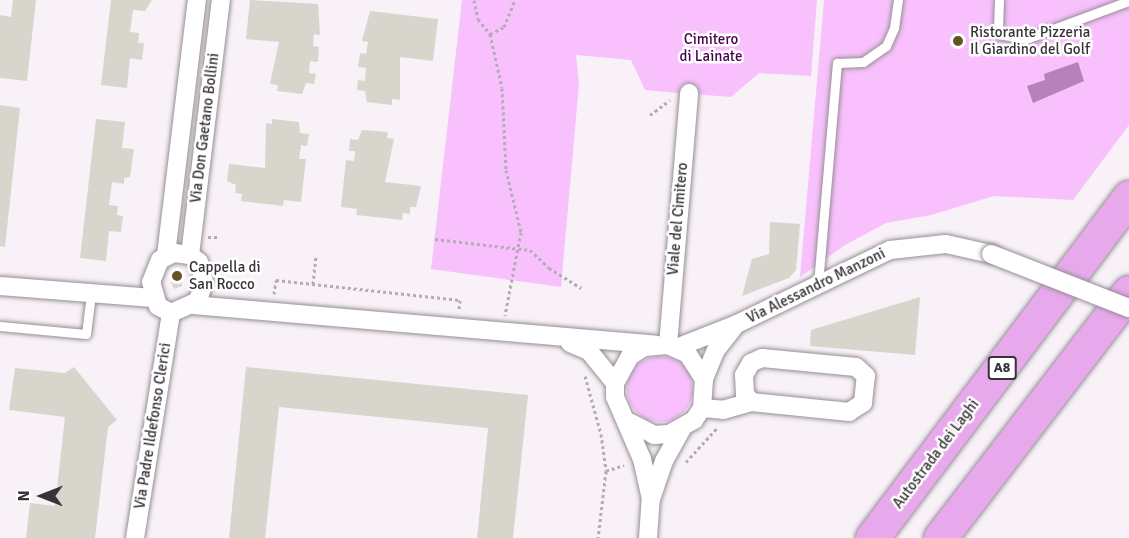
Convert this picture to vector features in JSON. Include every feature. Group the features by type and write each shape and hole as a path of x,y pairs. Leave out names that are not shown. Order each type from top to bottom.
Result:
{"highway":[{"name":"Autostrada dei Laghi","path":"873,538 1129,197"},
{"path":"940,538 1129,292"}],"street":[{"name":"Via Don Gaetano Bollini","path":"166,255 197,0"},
{"name":"Via Don Gaetano Bollini","path":"195,246 221,0"},
{"name":"Viale del Cimitero","path":"666,346 689,93"},
{"name":"Via Alessandro Manzoni","path":"193,305 666,346 738,324 869,259 908,246 946,244 991,254 1129,308"},
{"path":"195,246 203,272 203,289 193,305 171,313 163,311 154,298 152,276 154,267 166,255 195,246"},
{"path":"0,286 154,298"},
{"name":"Via Alessandro Manzoni","path":"203,289 239,308"},
{"name":"Via Padre Ildefonso Clerici","path":"135,538 171,313"},
{"path":"648,538 651,499 664,461 682,429 702,408 704,379 717,350 738,324"},
{"path":"560,338 589,351 615,383"},
{"path":"651,499 629,422 615,397 615,383 630,356 666,346 688,354 704,379"},
{"path":"702,408 723,410 751,402 849,412 863,403 866,376 855,367 762,358 751,363 744,375 745,394 751,402"},
{"path":"629,422 654,435 682,429"}],"lane":[{"path":"818,284 837,63 863,62 886,46 894,28 898,0"},
{"path":"999,0 999,34 1026,39 1129,1"},
{"path":"0,326 86,334 91,294"}],"path":[{"path":"474,0 478,19 490,34 502,88 506,170 520,232 520,247 505,321"},
{"path":"490,34 504,27 515,0"},
{"path":"435,239 520,247 581,288"},
{"path":"313,284 316,255"},
{"path":"273,300 276,280 460,300 459,316"},
{"path":"585,371 587,388 602,434 606,471 598,538"},
{"path":"606,471 634,462"}],"green space":[{"name":"Cimitero di Lainate","path":"462,0 817,0 811,76 759,73 731,97 666,92 645,90 631,60 576,55 579,84 561,287 431,269"},
{"path":"824,0 1129,0 1129,125 1073,200 994,196 931,215 886,223 845,245 800,277"},
{"path":"660,356 672,359 683,366 690,377 693,389 690,401 683,412 672,419 660,422 648,419 637,412 630,401 627,389 630,377 637,366 648,359"}],"shaded area":[{"path":"1078,62 1084,81 1033,103 1027,86 1045,80 1044,74"}],"building":[{"path":"13,0 36,0 27,81 0,78 0,15 11,17"},
{"path":"111,0 152,0 145,11 133,10 130,32 139,33 138,43 144,43 142,60 130,58 127,88 101,85"},
{"path":"250,0 318,4 320,35 314,34 313,46 319,47 318,62 310,61 309,73 316,74 314,84 306,83 302,94 277,91 278,85 270,84 279,42 246,39"},
{"path":"370,11 438,19 433,61 400,57 400,100 392,99 392,105 367,102 365,91 357,90 358,80 365,81 366,68 358,67 360,53 366,54 368,42 362,41"},
{"path":"0,105 20,108 5,247 0,246"},
{"path":"96,119 125,122 122,148 134,149 130,177 124,178 124,184 112,182 109,205 118,206 117,215 123,216 121,232 109,231 106,261 80,258"},
{"path":"272,119 299,122 300,133 309,134 307,146 301,145 299,159 306,159 301,202 284,200 283,206 241,201 242,194 235,193 236,185 227,181 229,164 265,168 266,123 272,124"},
{"path":"362,130 388,132 387,138 394,139 385,182 421,186 416,207 410,207 410,214 403,213 402,220 356,215 357,209 341,207 346,160 354,161 355,151 349,151 350,139 358,140"},
{"path":"770,222 800,224 796,270 789,278 742,296 752,259 769,254"},
{"name":"Cappella di San Rocco","path":"176,268 181,271 182,286 174,289 171,282"},
{"path":"920,297 915,355 810,346 811,330"},
{"path":"74,367 117,420 108,427 95,538 26,538 30,503 55,506 65,417 9,410 15,368 65,373"},
{"path":"246,367 528,395 513,538 477,538 488,428 279,407 265,538 229,538"}],"place":[{"name":"Ristorante Pizzeria Il Giardino del Golf","path":"958,41"},
{"name":"Cappella di San Rocco","path":"177,276"}]}
